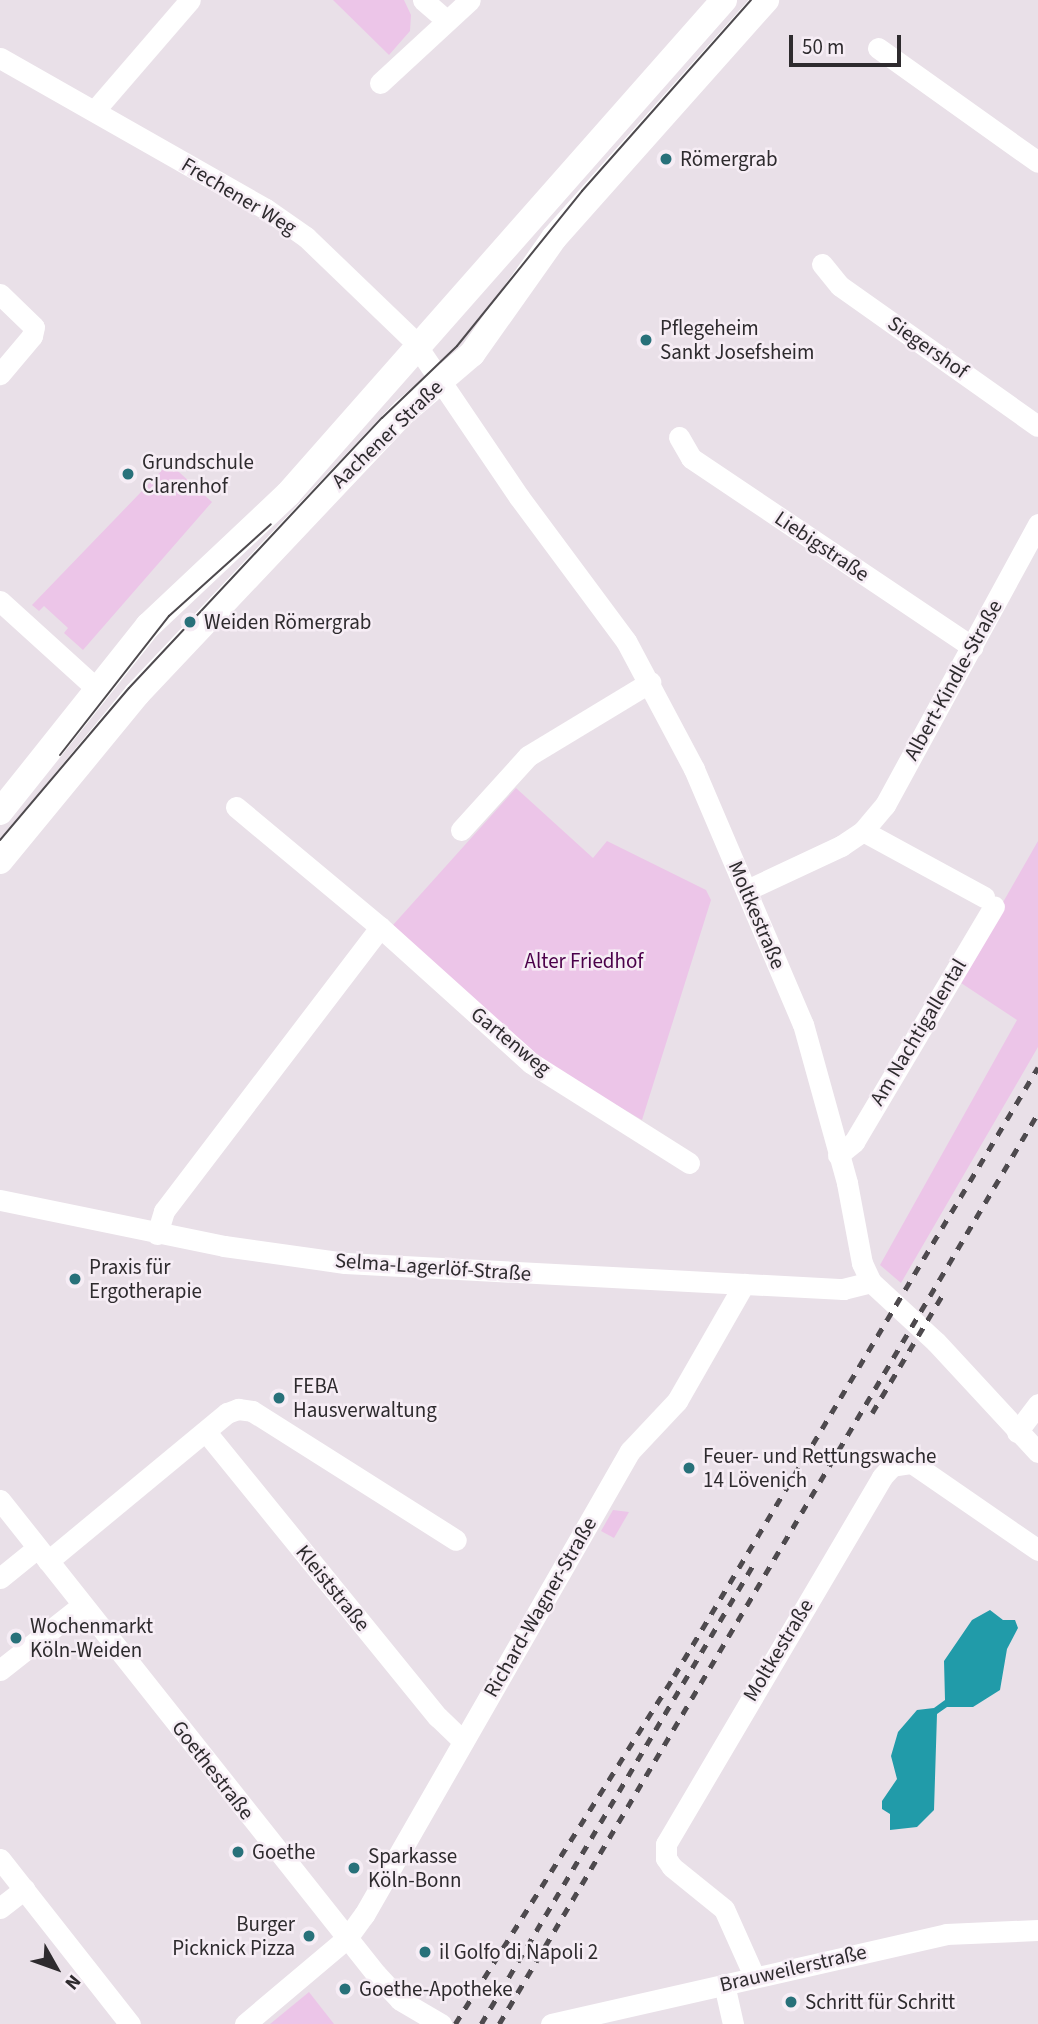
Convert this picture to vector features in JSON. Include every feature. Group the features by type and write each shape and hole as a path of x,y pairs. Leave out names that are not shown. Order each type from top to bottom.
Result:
{"main road":[{"name":"Aachener Straße","path":"0,812 166,607 288,494 420,350 724,0"},
{"name":"Aachener Straße","path":"0,861 137,694 405,411 441,381 498,322 554,238 766,0"}],"street":[{"path":"94,110 190,0"},
{"path":"423,0 446,20"},
{"path":"380,83 470,0"},
{"path":"878,48 1038,162"},
{"name":"Frechener Weg","path":"0,58 266,209 306,237 420,350 441,381"},
{"name":"Siegershof","path":"822,264 840,286 1038,426"},
{"path":"0,293 34,327 33,336 0,374"},
{"name":"Moltkestraße","path":"441,381 519,497 613,622 650,682 747,890 803,1024 838,1155 862,1263 871,1282 936,1342 1038,1452"},
{"name":"Liebigstraße","path":"679,437 691,458 972,647"},
{"name":"Albert-Kindle-Straße","path":"747,890 841,846 863,831 885,805 1038,524"},
{"path":"0,601 98,690"},
{"path":"461,830 528,756 650,682"},
{"name":"Gartenweg","path":"236,807 380,926 531,1063 689,1163"},
{"name":"Am Nachtigallental","path":"838,1155 855,1142 989,901 863,831"},
{"path":"157,1234 164,1211 380,926"},
{"name":"Selma-Lagerlöf-Straße","path":"0,1200 157,1234 358,1264 843,1289 871,1282"},
{"name":"Richard-Wagner-Straße","path":"245,2024 347,1938 630,1451 677,1401 744,1284"},
{"path":"1017,1432 1038,1404"},
{"path":"0,1578 43,1555 206,1432 227,1413 252,1411 456,1540"},
{"name":"Kleiststraße","path":"206,1432 438,1717 463,1741"},
{"name":"Moltkestraße","path":"754,1976 724,1909 672,1867 666,1858 666,1844 882,1477 892,1466 912,1463 1038,1550"},
{"name":"Goethestraße","path":"0,1500 81,1606 347,1938 404,2014 441,2024"},
{"path":"0,1670 81,1606"},
{"path":"0,1858 130,2024"},
{"path":"0,1908 24,1889"},
{"name":"Brauweilerstraße","path":"551,2024 946,1934 1038,1930"},
{"path":"724,1984 733,2024"}],"green space":[{"path":"333,0 404,0 411,15 410,31 389,55"},
{"path":"169,463 212,502 83,650 64,633 68,628 44,606 39,611 32,605"},
{"name":"Alter Friedhof","path":"516,788 593,858 607,841 706,890 711,900 642,1120 539,1060 393,925"},
{"path":"1038,841 1038,1047 901,1283 880,1265 1017,1020 958,981"},
{"path":"613,1510 629,1512 614,1538 601,1531"},
{"path":"309,1992 334,2024 270,2024"}],"water":[{"path":"990,1610 1003,1620 1015,1620 1018,1628 1007,1649 1000,1690 973,1707 947,1707 937,1714 934,1810 917,1827 890,1830 890,1814 882,1809 882,1801 897,1779 891,1756 898,1732 917,1710 934,1708 945,1700 944,1661 972,1620"}],"tram line":[{"path":"0,840 129,688 382,418 457,346 582,191 751,0"},
{"path":"60,755 169,616 271,524"}],"railway":[{"path":"455,2024 674,1676 1038,1067"},
{"path":"499,2024 1038,1113"},
{"path":"872,1413 944,1292"},
{"path":"481,2024 756,1560"}],"place":[{"name":"Römergrab","path":"666,159"},
{"name":"Pflegeheim Sankt Josefsheim","path":"646,340"},
{"name":"Grundschule Clarenhof","path":"128,474"},
{"name":"Weiden Römergrab","path":"190,622"},
{"name":"Praxis für Ergotherapie","path":"75,1279"},
{"name":"FEBA Hausverwaltung","path":"279,1398"},
{"name":"Feuer- und Rettungswache 14 Lövenich","path":"689,1468"},
{"name":"Wochenmarkt Köln-Weiden","path":"16,1638"},
{"name":"Goethe","path":"238,1852"},
{"name":"Sparkasse Köln-Bonn","path":"354,1868"},
{"name":"Burger Picknick Pizza","path":"309,1936"},
{"name":"il Golfo di Napoli 2","path":"425,1952"},
{"name":"Goethe-Apotheke","path":"345,1989"},
{"name":"Schritt für Schritt","path":"791,2002"}]}
